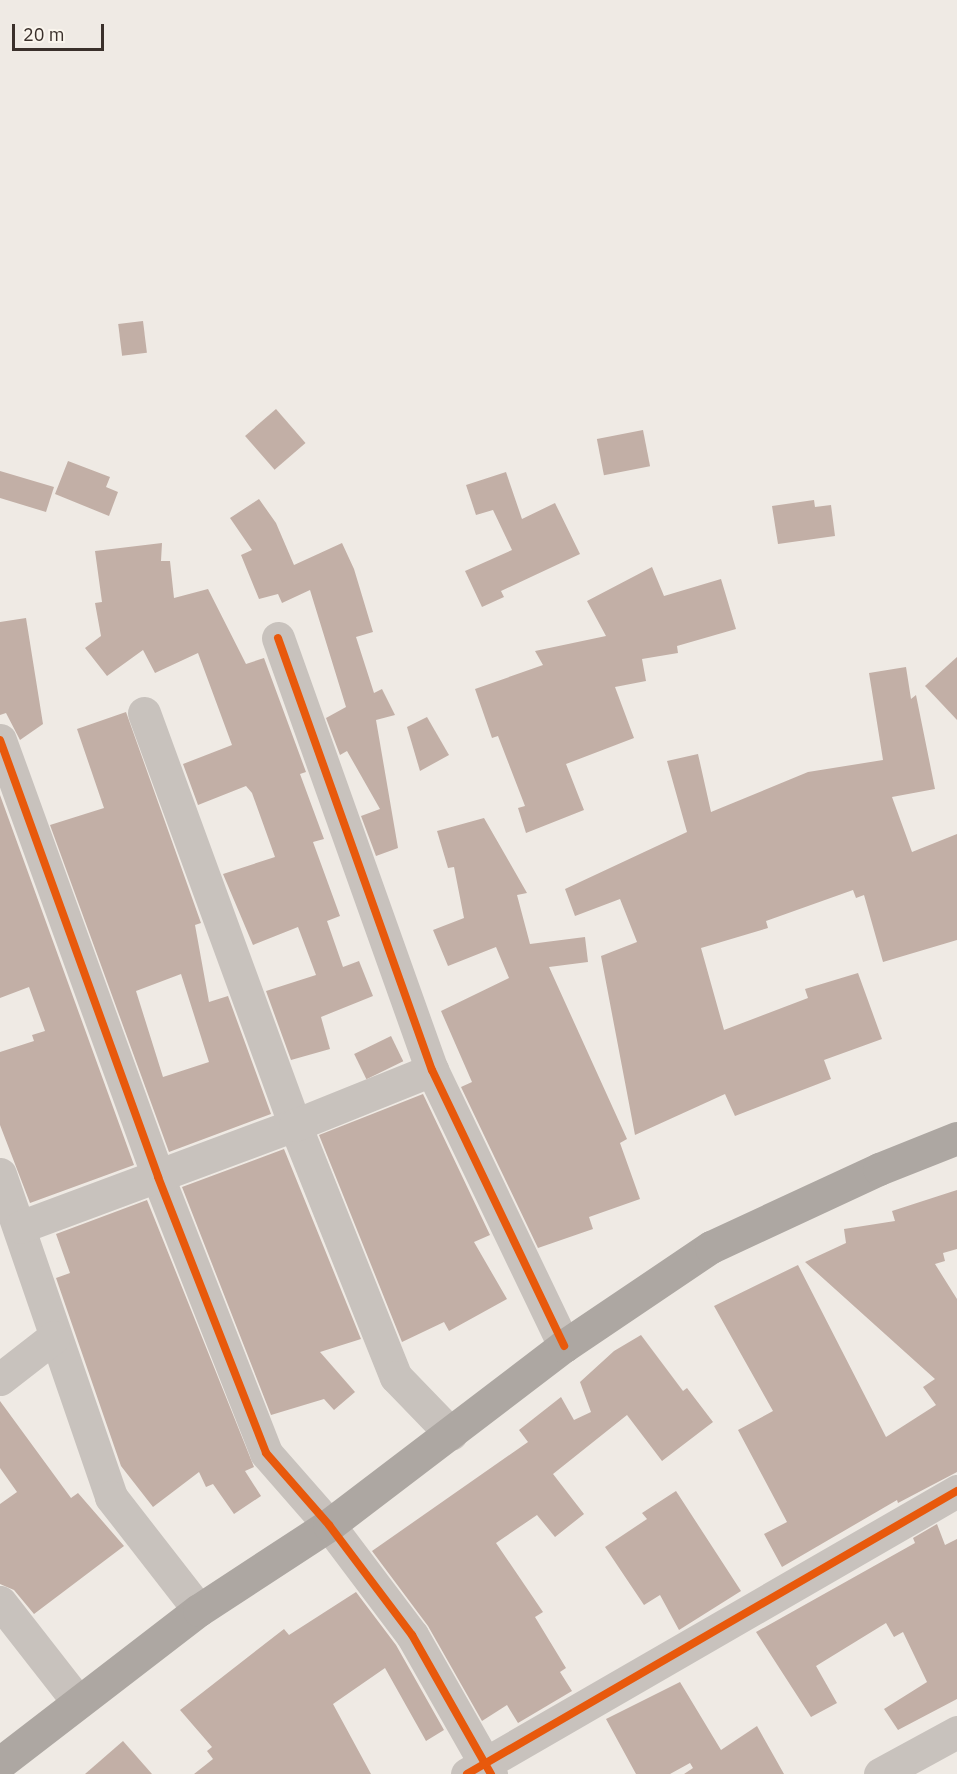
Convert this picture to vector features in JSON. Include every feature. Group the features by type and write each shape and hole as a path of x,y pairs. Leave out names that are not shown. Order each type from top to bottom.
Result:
{"main road":[{"path":"0,1763 199,1610 329,1525 564,1346 711,1247 879,1169 957,1138"}],"street":[{"path":"278,638 432,1070 564,1346"},
{"path":"144,713 295,1125 396,1377 451,1434"},
{"path":"0,740 158,1177 266,1453 329,1525 412,1635 481,1771 957,1491"},
{"path":"20,1227 295,1125 432,1070"},
{"path":"0,1174 20,1227 54,1337 111,1497 199,1610"},
{"path":"0,1379 54,1337"},
{"path":"0,1602 78,1702"},
{"path":"879,1774 957,1732"}],"building":[{"path":"143,321 147,353 122,356 118,324"},
{"path":"276,409 306,443 275,470 245,436"},
{"path":"643,430 650,466 604,475 597,439"},
{"path":"68,461 110,477 106,487 118,492 109,516 55,494"},
{"path":"0,471 54,487 46,512 0,498"},
{"path":"506,472 522,519 555,503 580,554 501,591 504,597 482,607 465,571 512,550 493,510 476,515 466,485"},
{"path":"259,499 276,523 294,565 342,543 354,569 373,632 356,637 374,693 382,689 395,715 376,720 398,848 376,856 361,816 380,809 347,751 340,755 326,718 346,707 310,590 282,603 278,594 259,599 241,555 252,550 230,518"},
{"path":"814,500 815,507 831,505 835,536 778,544 772,506"},
{"path":"162,543 161,561 170,561 174,598 208,589 246,664 264,658 306,772 300,774 324,839 313,842 340,916 327,921 343,967 359,961 373,996 321,1017 330,1049 291,1060 266,991 316,975 298,927 253,945 223,874 275,857 252,793 246,786 198,805 183,764 232,745 198,653 155,673 143,650 107,676 85,648 101,636 95,603 102,602 95,551"},
{"path":"652,567 664,596 721,579 736,629 677,646 678,653 642,659 646,681 615,687 634,738 566,764 584,810 526,833 518,808 525,806 498,736 492,738 475,689 543,665 535,651 606,636 587,601"},
{"path":"26,618 43,724 20,740 6,713 0,715 0,622"},
{"path":"957,657 957,720 925,686"},
{"path":"906,667 911,699 916,695 935,789 892,797 912,852 957,834 957,940 883,962 864,895 856,898 853,890 766,921 768,928 701,948 724,1030 808,998 805,989 858,973 882,1039 824,1060 831,1079 735,1116 725,1094 635,1135 601,956 637,942 620,899 575,916 565,889 687,832 667,761 698,754 711,812 808,772 883,760 869,673"},
{"path":"126,712 201,923 195,925 209,1002 228,996 271,1114 169,1152 50,825 104,808 77,729","holes":["181,974 209,1062 163,1077 136,991"]},
{"path":"427,717 449,755 420,771 407,727"},
{"path":"0,795 134,1165 30,1203 0,1125 0,1052 34,1041 32,1035 45,1031 29,987 0,998"},
{"path":"484,818 527,893 517,895 530,944 585,937 588,962 549,967 627,1139 620,1143 640,1199 589,1217 593,1229 538,1248 461,1087 472,1082 441,1011 509,978 496,947 448,966 433,930 464,918 454,867 448,868 437,831"},
{"path":"391,1036 403,1061 366,1079 354,1054"},
{"path":"423,1094 490,1235 474,1242 507,1299 449,1331 444,1322 402,1342 319,1135"},
{"path":"284,1149 361,1339 320,1352 355,1392 334,1410 324,1399 271,1415 182,1187"},
{"path":"957,1190 957,1249 943,1253 945,1261 935,1264 957,1299 957,1472 898,1503 897,1500 782,1567 764,1534 787,1522 738,1430 773,1411 714,1306 798,1265 886,1437 936,1405 923,1387 935,1379 805,1262 846,1243 844,1229 895,1221 892,1211"},
{"path":"147,1200 254,1467 245,1471 261,1496 234,1514 213,1484 206,1487 199,1472 153,1507 121,1466 56,1278 70,1273 56,1234"},
{"path":"641,1335 683,1391 687,1388 713,1422 662,1461 627,1415 553,1474 584,1514 555,1537 537,1515 496,1543 543,1612 535,1617 566,1668 560,1672 572,1691 518,1723 507,1705 482,1721 428,1626 372,1551 528,1442 519,1430 561,1397 574,1420 591,1412 580,1382 614,1351"},
{"path":"0,1401 71,1498 78,1493 124,1546 34,1614 14,1590 0,1584 0,1504 17,1492 0,1468"},
{"path":"676,1491 741,1591 679,1630 660,1595 644,1605 605,1547 647,1519 642,1513"},
{"path":"937,1524 945,1545 957,1539 957,1699 898,1730 884,1709 927,1682 903,1632 894,1637 886,1623 816,1666 837,1703 811,1717 756,1632 915,1543 913,1538"},
{"path":"356,1592 396,1645 444,1730 426,1741 385,1668 333,1704 371,1774 194,1774 213,1759 207,1751 212,1747 180,1710 284,1629 289,1635"},
{"path":"680,1682 721,1750 757,1726 784,1774 684,1774 693,1768 690,1763 670,1774 636,1774 606,1719"},
{"path":"123,1741 152,1774 85,1774"}],"cycle path":[{"path":"278,638 432,1070 564,1346"},
{"path":"0,740 158,1177 266,1453 329,1525 412,1635 491,1774"},
{"path":"467,1774 957,1491"}]}
